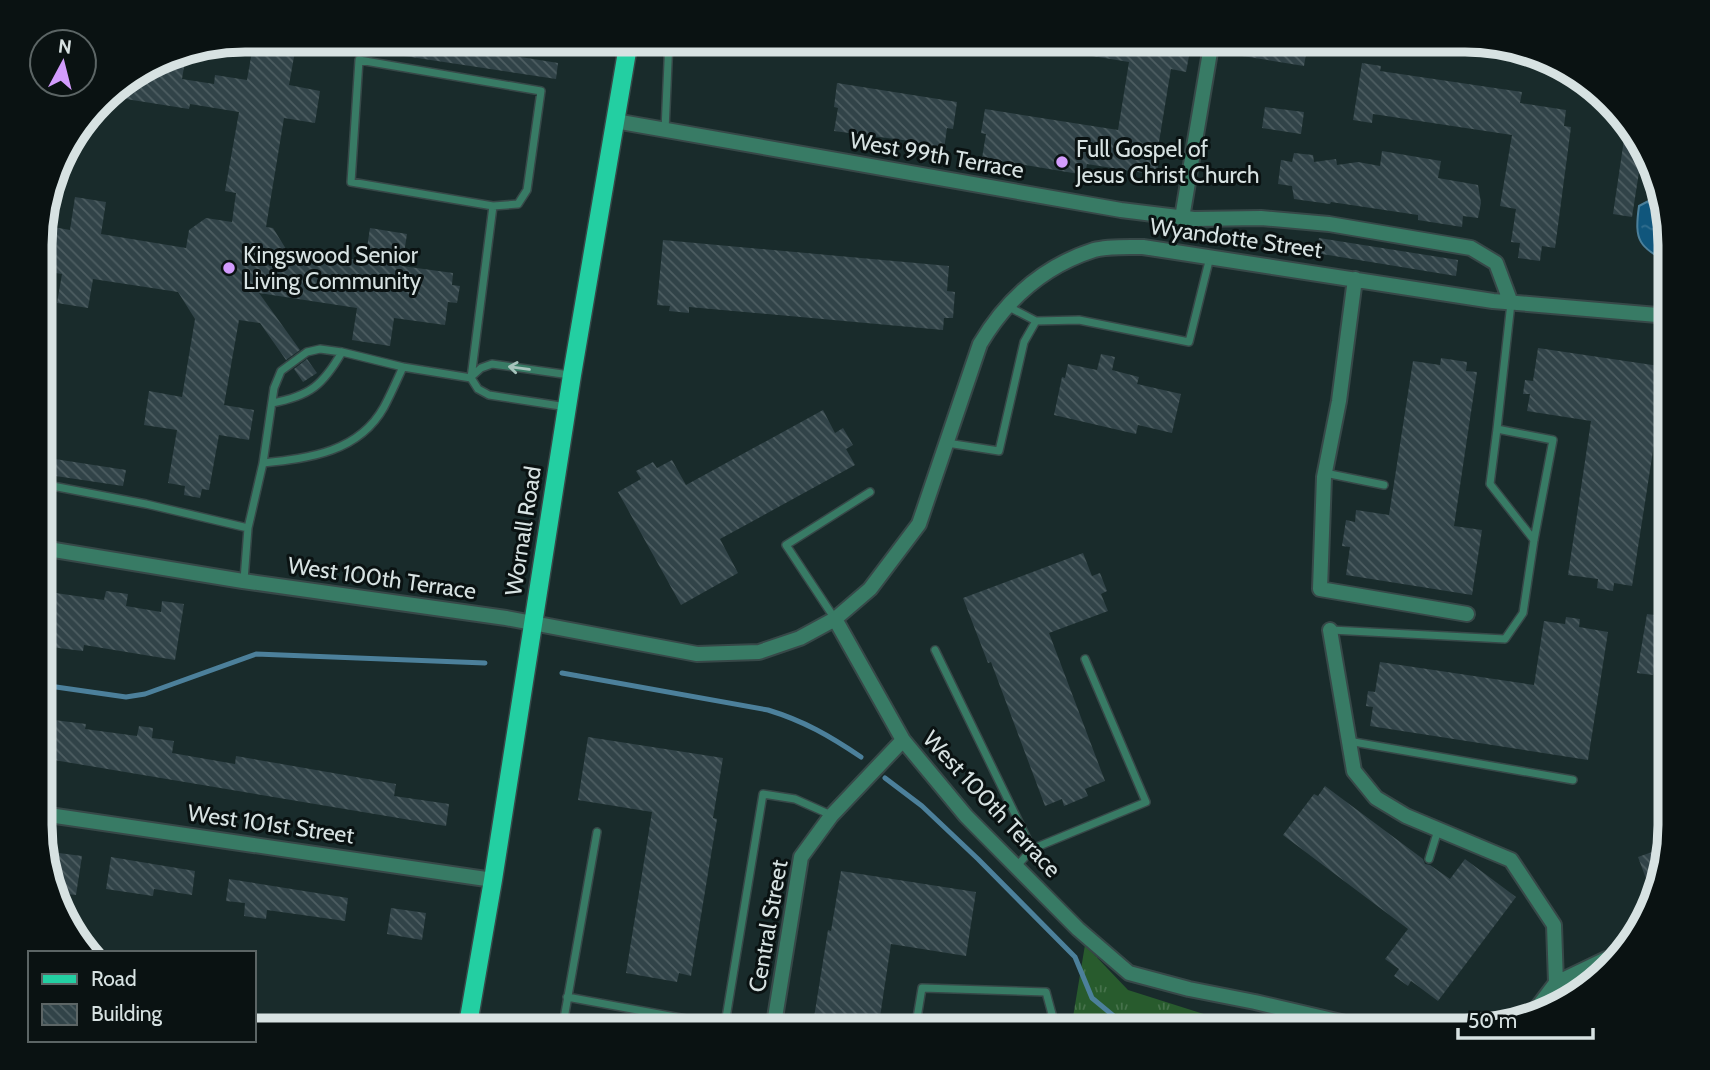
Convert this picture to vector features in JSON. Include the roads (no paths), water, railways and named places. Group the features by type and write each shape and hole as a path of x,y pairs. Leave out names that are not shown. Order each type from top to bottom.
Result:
{"main road":[{"name":"Wornall Road","path":"469,1018 572,375 627,52"}],"street":[{"path":"1182,218 1210,52"},
{"name":"West 99th Terrace","path":"615,121 1121,210 1182,218 1261,218 1329,224 1471,248 1496,263 1511,303"},
{"name":"Wyandotte Street","path":"835,619 870,589 919,524 980,344 993,321 1022,289 1049,271 1096,250 1143,247 1511,303 1657,315"},
{"path":"1354,279 1339,401 1325,473 1320,589 1467,614"},
{"name":"West 100th Terrace","path":"52,550 243,581 533,623 697,654 758,652 800,638 835,619 902,740 966,816 1078,929 1129,973 1320,1017"},
{"path":"1330,630 1354,771 1376,798 1406,816 1511,860 1554,925 1556,983"},
{"name":"Central Street","path":"775,1018 802,857 831,816 902,740"},
{"name":"West 101st Street","path":"52,815 493,880"},
{"path":"1542,1001 1556,983 1598,964"}],"lane":[{"path":"665,130 668,52"},
{"path":"359,60 541,91 527,190 518,204 493,206 351,182 359,60"},
{"path":"493,206 471,378 478,389 489,395 568,407"},
{"path":"1007,306 1037,321 1079,320 1189,342 1210,257"},
{"path":"1511,303 1490,484 1534,540"},
{"path":"947,443 999,451 1024,342 1037,321"},
{"path":"243,581 248,528 263,463 274,388 281,371 307,352 320,349 471,378"},
{"path":"272,403 292,399 313,390 324,380 341,352"},
{"path":"471,378 492,364 572,375"},
{"path":"263,463 309,458 336,450 363,434 383,409 403,367"},
{"path":"1330,630 1505,639 1523,613 1553,440 1497,429"},
{"path":"1325,473 1384,485"},
{"path":"52,486 248,528"},
{"path":"835,619 786,545 870,492"},
{"path":"935,650 1032,849"},
{"path":"1016,867 1032,849 1146,802 1085,659"},
{"path":"1348,741 1573,780"},
{"path":"726,1018 763,794 795,799 831,816"},
{"path":"1429,859 1438,830"},
{"path":"564,1018 597,832"},
{"path":"917,1017 922,988 1046,992 1051,1017"},
{"path":"567,997 672,1018"}],"water":[{"path":"1652,199 1657,233 1657,256 1645,247 1638,235 1639,206"}],"waterway":[{"path":"52,686 126,697 145,694 256,654 485,663"},
{"path":"562,673 768,710 816,730 861,757"},
{"path":"885,778 922,806 1075,957 1092,998 1115,1017"}],"place":[{"name":"Full Gospel of Jesus Christ Church","path":"1062,162"},
{"name":"Kingswood Senior Living Community","path":"229,268"}]}
